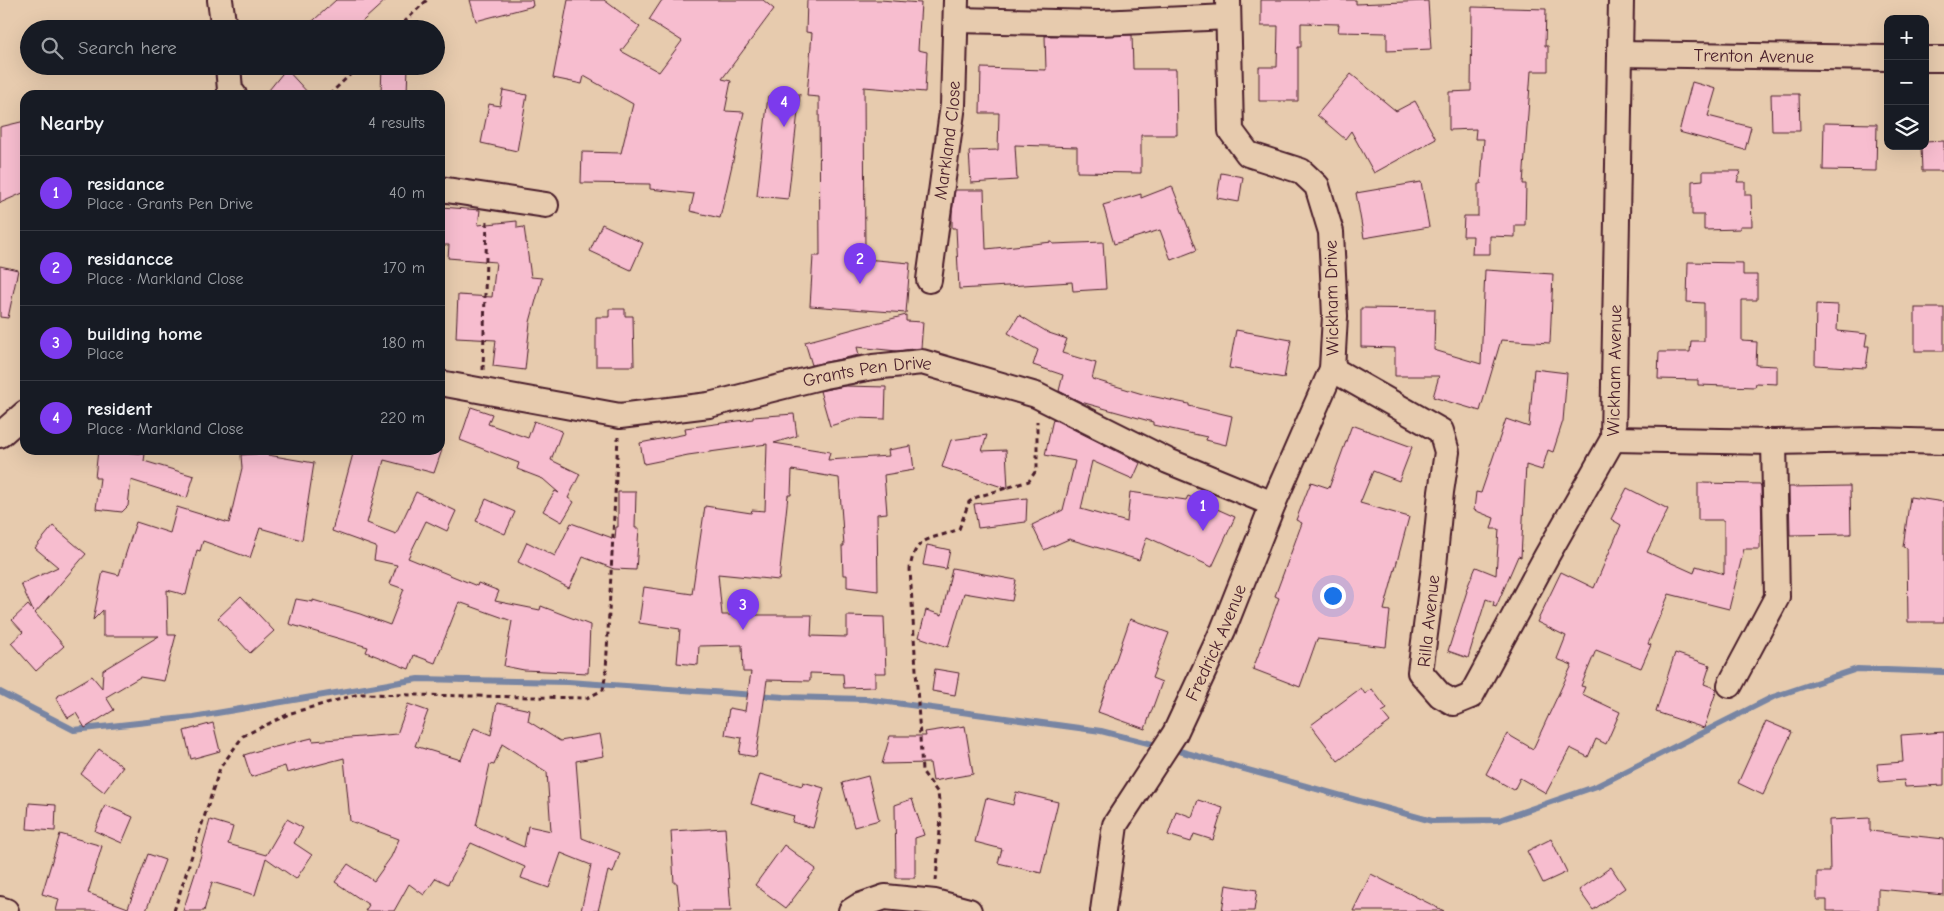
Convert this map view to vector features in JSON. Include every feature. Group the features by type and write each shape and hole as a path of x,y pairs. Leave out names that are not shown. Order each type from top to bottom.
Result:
{"street":[{"path":"220,0 223,20"},
{"name":"Wickham Avenue","path":"1621,0 1613,439 1774,442 1876,440 1944,442"},
{"path":"956,10 1100,23 1228,8"},
{"name":"Wickham Drive","path":"1228,8 1231,131 1248,154 1301,171 1317,186 1331,232 1335,316 1332,370"},
{"name":"Markland Close","path":"929,280 953,105 956,10"},
{"name":"Trenton Avenue","path":"1620,54 1884,58"},
{"path":"1929,58 1944,59"},
{"path":"229,75 230,90"},
{"path":"445,190 546,205"},
{"name":"Grants Pen Drive","path":"445,384 620,416 709,405 824,376 873,367 922,362 1036,395 1168,461 1273,504"},
{"name":"Rilla Avenue","path":"1332,370 1441,431 1448,452 1441,492 1434,566 1420,672 1440,695 1454,703 1471,696 1546,557 1613,439"},
{"name":"Fredrick Avenue","path":"1103,911 1115,824 1174,733 1223,630 1273,504 1332,370"},
{"path":"0,435 20,417"},
{"path":"1730,685 1777,598 1774,442"},
{"path":"851,911 859,906 885,897 935,902 969,911"},
{"path":"0,909 6,911"}],"path":[{"path":"406,20 427,0"},
{"path":"334,90 350,75"},
{"path":"482,390 489,196"},
{"path":"935,902 941,817 938,794 922,771 910,569 912,554 922,542 959,529 969,502 977,497 1029,481 1037,469 1036,395"},
{"path":"174,911 220,768 243,736 291,713 359,694 587,698 603,690 606,670 620,416"}],"building":[{"path":"336,0 386,0 364,20 314,20"},
{"path":"470,0 532,0 533,6 476,21"},
{"path":"568,0 604,0 640,27 621,51 659,72 682,41 649,20 662,0 763,0 774,9 722,79 731,81 725,111 744,112 720,218 690,211 694,194 650,189 650,184 581,183 582,152 621,153 633,104 584,76 582,84 553,78"},
{"path":"807,0 880,0 921,3 918,50 927,52 925,92 864,87 865,259 910,263 906,313 810,306 813,256 820,256 819,97 807,96 812,33 806,32"},
{"path":"1261,0 1356,0 1356,4 1428,1 1431,49 1387,51 1387,33 1338,32 1339,24 1301,23 1301,47 1298,47 1298,101 1259,101 1259,67 1277,67 1278,26 1261,26"},
{"path":"1472,7 1546,9 1545,46 1548,46 1548,71 1531,71 1523,184 1526,184 1525,225 1515,225 1515,237 1490,236 1490,254 1472,254 1473,236 1463,236 1464,216 1478,216 1478,184 1481,184 1484,139 1475,139 1476,129 1449,130 1449,92 1471,91"},
{"path":"1132,35 1133,69 1176,69 1177,135 1141,135 1141,173 1077,172 1077,147 1015,145 1017,180 971,183 969,151 998,150 999,113 980,113 981,68 1046,70 1045,36"},
{"path":"1351,74 1396,111 1415,101 1436,139 1374,173 1351,131 1345,139 1317,115"},
{"path":"281,75 292,75 305,90 269,90"},
{"path":"382,75 408,75 407,90 381,90"},
{"path":"1692,82 1716,89 1708,116 1751,127 1745,150 1679,132"},
{"path":"503,90 527,95 517,151 481,143 489,104 500,106"},
{"path":"800,94 788,199 757,196 768,96"},
{"path":"1771,94 1799,94 1800,131 1772,131"},
{"path":"20,122 20,194 0,203 0,127"},
{"path":"1824,123 1877,124 1876,171 1823,170"},
{"path":"1944,141 1944,171 1922,171 1921,150 1929,150 1929,142"},
{"path":"1703,171 1740,171 1737,182 1745,182 1745,195 1751,195 1752,226 1740,226 1740,229 1704,230 1704,215 1692,215 1692,181 1703,180"},
{"path":"1221,173 1243,177 1239,202 1217,198"},
{"path":"1421,182 1429,227 1364,238 1356,193"},
{"path":"1172,186 1197,250 1171,260 1160,230 1114,244 1103,205 1141,194 1141,198"},
{"path":"955,190 984,190 986,249 1052,242 1053,244 1103,242 1106,289 1073,291 1072,282 959,289 956,228 952,228"},
{"path":"445,207 480,210 478,225 517,221 517,228 524,227 531,277 542,278 530,322 525,370 493,366 496,340 456,338 458,295 492,297 496,262 448,258 449,245 445,245"},
{"path":"602,224 643,243 631,270 590,251"},
{"path":"1688,262 1743,263 1743,275 1757,275 1757,300 1742,300 1742,341 1757,342 1756,365 1777,366 1777,384 1756,383 1755,387 1698,385 1698,380 1658,379 1659,352 1690,352 1691,341 1704,341 1704,303 1687,302"},
{"path":"0,266 18,270 8,318 0,317"},
{"path":"1485,270 1553,274 1550,343 1501,340 1480,411 1433,397 1439,376 1395,376 1395,348 1361,347 1361,308 1435,309 1434,350 1481,364"},
{"path":"1816,304 1838,305 1837,331 1867,334 1865,346 1869,346 1866,368 1815,365"},
{"path":"1915,308 1944,308 1944,351 1915,351"},
{"path":"609,309 625,309 625,316 633,316 634,366 596,366 596,317 609,317"},
{"path":"906,315 906,321 923,322 921,348 897,351 857,347 859,355 812,365 805,342"},
{"path":"1019,315 1049,333 1067,339 1062,353 1096,363 1092,379 1146,395 1232,416 1226,445 1206,440 1207,437 1153,425 1153,422 1081,402 1059,391 1063,375 1033,365 1038,350 1008,333"},
{"path":"1236,330 1291,340 1284,378 1229,368"},
{"path":"1534,369 1567,373 1563,421 1553,452 1548,450 1542,470 1526,465 1521,557 1518,556 1496,607 1493,606 1494,602 1486,599 1468,658 1448,651 1466,590 1476,567 1496,575 1499,529 1491,529 1494,518 1474,510 1476,492 1481,493 1506,419 1529,427"},
{"path":"845,386 886,387 885,419 856,418 830,426 820,391"},
{"path":"471,407 492,414 488,424 528,438 534,421 562,431 551,460 580,474 568,498 574,502 562,522 543,511 555,491 559,493 543,479 517,469 519,463 460,440"},
{"path":"794,414 797,436 774,443 830,452 828,460 889,456 888,450 911,446 914,470 884,475 887,513 877,514 878,591 847,587 847,575 843,575 842,546 844,546 839,478 792,470 791,495 788,495 779,580 718,574 722,615 812,615 811,636 847,637 847,616 884,617 886,673 875,673 875,687 844,688 843,674 810,673 810,681 767,680 756,757 739,754 742,738 725,735 729,708 745,711 751,672 743,672 742,645 699,646 698,665 677,663 680,629 639,623 644,587 692,594 705,506 751,513 752,510 765,511 767,444 688,455 644,464 640,443 686,434 685,428 753,419 753,417"},
{"path":"1053,419 1140,463 1133,479 1092,461 1081,509 1127,522 1130,492 1186,500 1188,496 1235,517 1212,567 1147,537 1139,560 1069,539 1044,550 1032,525 1063,510 1075,461 1045,455"},
{"path":"1352,425 1412,447 1399,481 1373,471 1360,503 1409,517 1384,610 1390,611 1386,647 1317,639 1300,687 1253,669 1279,598 1275,596 1302,523 1296,520 1311,482 1329,488"},
{"path":"987,435 982,451 1006,450 1008,489 942,467 951,440"},
{"path":"97,455 145,455 144,461 194,476 187,498 131,480 128,506 122,512 96,509 100,478 95,478"},
{"path":"241,455 268,455 314,463 302,540 260,528 250,558 203,541 200,551 197,550 186,595 167,590 168,635 176,635 164,681 140,677 106,697 114,710 85,728 76,713 68,718 56,697 92,676 102,688 103,670 159,636 103,636 103,610 93,620 103,571 119,575 136,522 170,533 177,507 229,523 242,468"},
{"path":"353,455 440,455 434,473 384,460 367,523 396,534 416,492 456,511 447,531 426,521 408,558 477,586 478,583 499,591 495,601 540,610 541,606 590,625 588,673 524,670 504,666 512,621 459,602 435,663 414,655 409,669 366,652 368,647 289,624 296,599 313,602 313,600 390,625 404,589 390,584 397,565 374,560 376,547 332,531"},
{"path":"1698,483 1760,484 1761,487 1762,535 1760,535 1760,549 1744,549 1729,609 1669,594 1648,644 1651,645 1641,668 1596,650 1581,686 1585,687 1582,694 1620,712 1606,744 1596,739 1588,757 1570,748 1546,793 1520,778 1514,790 1486,774 1507,734 1533,749 1572,665 1557,659 1566,636 1537,622 1561,572 1594,588 1621,525 1611,519 1627,488 1668,509 1647,552 1694,573 1696,566 1724,574 1724,520 1698,520"},
{"path":"1850,486 1851,534 1790,535 1789,487"},
{"path":"618,492 636,492 635,528 639,528 636,570 614,569 583,557 569,588 518,562 527,542 555,556 571,523 615,539 616,527 618,527"},
{"path":"1910,497 1944,502 1944,622 1908,622 1907,548 1903,547"},
{"path":"1027,498 1026,522 978,528 974,504"},
{"path":"486,499 515,512 505,534 476,521"},
{"path":"53,526 86,554 35,613 64,646 36,671 11,643 23,632 12,620 28,605 33,611 21,584 58,567 35,548"},
{"path":"927,545 950,550 946,569 923,565"},
{"path":"952,568 1016,580 1012,601 964,593 948,647 919,637 926,610 942,615"},
{"path":"241,596 274,631 250,653 218,618"},
{"path":"1130,619 1169,633 1152,678 1162,682 1145,729 1098,712"},
{"path":"1675,653 1710,665 1704,684 1717,689 1704,728 1656,712"},
{"path":"935,669 959,673 955,695 932,691"},
{"path":"1361,688 1365,694 1372,689 1387,709 1382,712 1390,722 1338,761 1311,725"},
{"path":"497,703 530,710 528,721 560,741 600,734 604,756 576,761 582,838 620,853 613,873 608,871 598,911 581,911 591,865 561,853 549,888 521,878 525,867 471,843 448,884 436,878 424,895 409,884 394,911 365,911 369,905 335,882 348,864 374,881 391,857 399,839 350,821 344,758 287,773 285,766 251,777 244,755 312,738 313,741 397,734 408,704 428,711 415,746 461,760 474,728 491,735","holes":["502,744 547,772 551,831 528,826 524,847 476,826 490,764 494,765"]},
{"path":"1766,721 1792,732 1763,795 1738,783"},
{"path":"213,723 220,751 191,759 184,731"},
{"path":"965,726 973,774 933,781 930,763 882,764 890,736 926,736 925,732"},
{"path":"1944,732 1944,785 1905,787 1904,780 1879,782 1877,764 1903,762 1901,735"},
{"path":"99,749 123,767 104,792 81,774"},
{"path":"760,774 802,786 803,782 824,788 813,828 792,822 794,816 751,804"},
{"path":"868,776 879,820 854,827 842,783"},
{"path":"1016,792 1058,802 1041,873 998,863 1002,849 975,842 986,798 1013,805"},
{"path":"912,799 924,835 915,838 915,878 896,878 895,805"},
{"path":"1198,800 1223,808 1213,840 1194,834 1191,842 1168,835 1176,811 1192,817"},
{"path":"29,803 56,805 55,831 27,829"},
{"path":"105,805 133,817 122,843 95,831"},
{"path":"1870,818 1870,831 1944,839 1944,895 1878,889 1878,911 1827,911 1827,900 1817,900 1817,872 1830,872 1829,820"},
{"path":"287,819 303,828 294,843 312,855 296,879 266,858 255,895 212,882 204,911 183,911 210,820 233,827 228,844 266,855"},
{"path":"725,828 731,911 680,911 677,883 674,883 671,831"},
{"path":"60,834 102,846 88,893 128,908 148,854 165,860 146,911 56,911 59,899 42,894"},
{"path":"1551,839 1567,872 1543,883 1527,851"},
{"path":"784,845 816,869 786,908 755,885"},
{"path":"1611,867 1625,888 1593,910 1579,890"},
{"path":"1371,874 1444,911 1353,911"},
{"path":"1226,885 1257,890 1254,911 1222,911"}],"waterway":[{"path":"1172,749 1432,821 1499,820 1597,786 1773,697 1857,669 1944,672"},
{"path":"0,692 74,730 193,717 418,679 568,682 784,697 866,699 1101,731 1160,746"}],"place":[{"name":"resident","path":"784,127"},
{"name":"residancce","path":"860,284"},
{"name":"residance","path":"1203,531"},
{"name":"building home","path":"743,630"}]}
